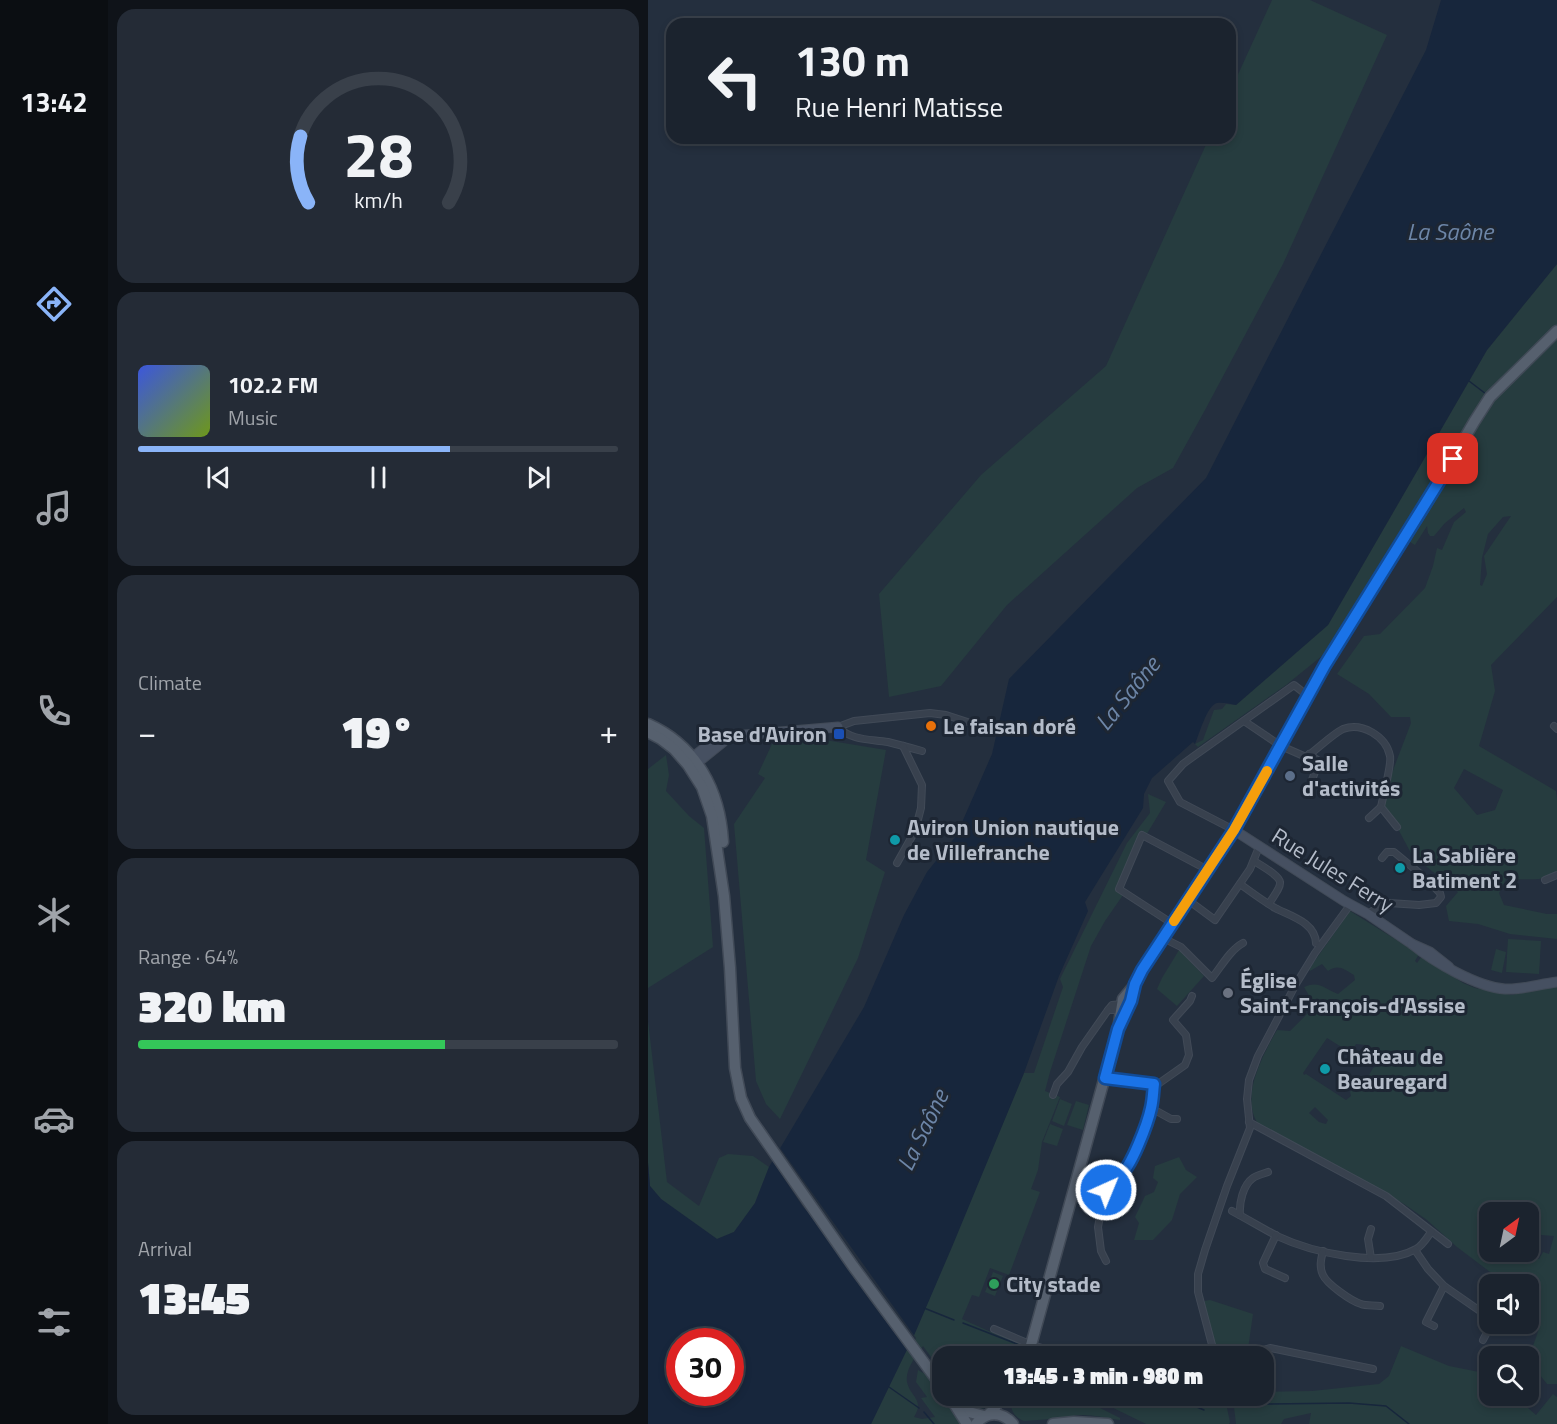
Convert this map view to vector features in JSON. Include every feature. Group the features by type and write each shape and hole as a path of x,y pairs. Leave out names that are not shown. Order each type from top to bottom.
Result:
{"main road":[{"path":"1032,1345 1124,1007 1123,999 1234,830 1308,696 1490,397 1557,331"},
{"path":"648,724 665,733 693,762 712,816 724,896 735,1068 741,1098 762,1136 853,1266 932,1372"},
{"path":"648,732 693,762"},
{"path":"955,1406 967,1424"},
{"path":"962,1406 983,1418 995,1414 1012,1422"},
{"path":"983,1418 996,1406"},
{"path":"1006,1406 1012,1422"},
{"path":"1053,1424 1074,1422 1108,1424"}],"street":[{"path":"1234,830 1180,802 1168,781 1183,764 1294,685 1308,696"},
{"path":"693,762 736,735 837,727 854,721 930,713 946,715 986,728"},
{"path":"1244,721 1281,746 1306,757 1341,730 1353,726 1371,731 1384,744 1390,757 1381,807 1369,818"},
{"path":"837,727 844,734 855,738 891,743 922,751"},
{"path":"897,863 915,831 921,808 921,785 903,746"},
{"path":"1309,754 1319,761 1312,780"},
{"path":"1381,807 1397,827"},
{"name":"Rue Jules Ferry","path":"1234,830 1412,944 1430,952 1461,975 1476,982 1506,989 1557,981"},
{"path":"1173,924 1119,889 1142,835 1209,870"},
{"path":"1188,900 1215,920 1254,861 1258,847"},
{"path":"1368,914 1381,905 1389,903 1419,905 1436,903 1440,897 1440,893 1423,876 1394,852 1387,852 1382,858"},
{"path":"1254,861 1280,880 1281,885 1269,904"},
{"path":"1545,880 1557,875"},
{"path":"1240,884 1269,904 1305,924 1314,934 1316,943"},
{"path":"1212,1346 1199,1293 1198,1274 1250,1125 1247,1099 1249,1080 1258,1056 1296,984 1315,953 1350,905"},
{"path":"1163,938 1183,949 1212,978 1232,952 1243,943"},
{"path":"1105,1078 1158,1084 1185,1065 1189,1054 1186,1035 1173,1020 1192,996"},
{"path":"1053,1095 1057,1084 1068,1072 1082,1047 1112,1005 1124,1007"},
{"path":"1106,1261 1101,1251 1098,1227 1106,1190 1110,1180 1123,1173 1132,1158 1151,1108 1154,1084"},
{"path":"1151,1108 1170,1119 1177,1119"},
{"path":"1250,1125 1257,1125 1386,1196 1448,1244"},
{"path":"1240,1215 1239,1207 1250,1180 1268,1172"},
{"path":"1233,1211 1276,1235 1323,1251 1350,1257 1392,1257 1415,1250 1431,1232"},
{"path":"1371,1229 1368,1239 1371,1258"},
{"path":"1276,1235 1263,1263 1265,1269 1285,1278"},
{"path":"1415,1250 1444,1286 1479,1310"},
{"path":"1323,1251 1320,1263 1327,1281 1360,1304 1380,1306"},
{"path":"1434,1326 1426,1322 1444,1286"},
{"path":"994,1329 1035,1346"},
{"path":"1484,1340 1487,1334"},
{"path":"1274,1349 1373,1369"}],"green space":[{"path":"1272,0 1310,0 1387,35 1283,264 1173,468 1137,488 1007,605 941,686 889,697 879,594 981,475 1106,366 1206,144 1236,144 1236,79"},
{"path":"1557,264 1557,597 1491,665 1495,691 1479,746 1556,791 1557,875 1538,879 1506,879 1499,893 1504,905 1557,914 1557,939 1510,934 1478,924 1449,921 1446,906 1458,892 1412,855 1382,804 1411,723 1410,717 1391,717 1369,694 1337,674 1364,636 1380,634 1425,588 1437,548 1442,550 1454,522 1466,512 1464,508 1445,523 1434,536 1430,536 1427,526 1415,545 1399,539 1328,651 1286,685 1198,747 1195,744 1203,740 1214,710 1222,709 1226,704 1236,705 1328,625 1487,350","holes":["1511,516 1484,556 1487,574 1482,586 1480,585 1482,558 1488,534 1503,517","1464,769 1503,790 1495,810 1477,815 1454,788"]},
{"path":"813,738 886,750 866,860 885,872 858,958 780,1119 766,1104 756,1081 734,824 765,778 758,774 772,744"},
{"path":"666,755 669,775 666,791 689,816 704,828 713,947 648,988 648,769"},
{"path":"1148,794 1166,802 1145,837 1142,836 1119,889 1123,895 1091,946 1050,1072 1045,1091 1060,1097 1042,1142 1038,1170 1031,1189 1040,1192 1009,1275 990,1268 979,1297 972,1295 962,1319 1026,1346 932,1346 932,1358 923,1346 912,1363 907,1377 918,1406 914,1417 922,1419 935,1417 921,1398 927,1397 916,1382 918,1370 925,1374 932,1384 932,1406 948,1406 961,1424 871,1424 915,1333 1024,1073 1034,1073 1063,987 1060,979 1127,843 1150,813"},
{"path":"1350,911 1419,954 1415,961 1417,963 1422,956 1463,983 1475,988 1511,995 1557,986 1557,1384 1547,1384 1539,1374 1539,1346 1533,1346 1539,1334 1539,1274 1493,1274 1404,1204 1259,1125 1253,1114 1251,1102 1255,1077 1277,1030 1290,1031 1315,1006 1304,987 1314,984 1338,994 1355,980 1354,975 1341,968 1328,971 1322,964 1310,971 1309,969","holes":["1327,1038 1351,1053 1356,1044 1366,1045 1394,1057 1391,1062 1388,1061 1373,1068 1369,1075 1379,1083 1367,1092 1356,1083 1350,1092 1351,1096 1346,1100 1303,1073","1315,1107 1328,1120 1326,1124 1319,1122 1309,1113"]},
{"path":"1508,939 1541,941 1539,974 1506,972"},
{"path":"1496,949 1506,952 1502,973 1491,970"},
{"path":"1179,950 1204,976 1177,1006 1157,989"},
{"path":"648,1021 667,1182 699,1206 719,1158 728,1154 753,1156 769,1167 755,1203 734,1232 717,1239 661,1199 650,1186"},
{"path":"1060,1099 1072,1104 1064,1126 1052,1121"},
{"path":"1076,1101 1089,1105 1083,1130 1067,1125"},
{"path":"1050,1124 1063,1129 1057,1146 1043,1142"},
{"path":"1179,1157 1186,1170 1197,1177 1180,1194 1172,1220 1153,1240 1134,1240 1139,1223 1135,1217 1145,1196 1154,1192 1158,1182 1153,1178 1155,1166"},
{"name":"City stade","path":"993,1272 1003,1276 995,1296 985,1292"},
{"path":"1210,1300 1253,1314 1248,1346 1215,1346 1204,1301"},
{"path":"1401,1346 1449,1366 1479,1372 1479,1406 1526,1406 1536,1415 1553,1394 1557,1397 1557,1424 1309,1424 1311,1413 1284,1419 1281,1424 1236,1424 1234,1407 1274,1406 1274,1392 1312,1391 1379,1384 1389,1376"},
{"path":"971,1406 988,1406 979,1409"},
{"path":"1011,1406 1096,1406 1120,1420 1078,1415 1024,1421 1012,1411"},
{"path":"1109,1406 1224,1406 1227,1408 1230,1422 1229,1424 1146,1424"}],"water":[{"name":"La Saône","path":"1441,0 1557,0 1557,264 1487,350 1328,625 1236,705 1217,703 1213,705 1195,744 1193,742 1152,778 1144,794 1143,808 1085,902 1088,911 1059,976 1024,1073 915,1333 871,1424 648,1424 648,1163 650,1186 661,1199 717,1239 734,1232 755,1203 769,1167 864,1007 904,915 927,872 956,836 992,754 1009,679 1206,478 1426,50"}],"pier":[{"path":"778,1145 916,1338 909,1352 803,1207 771,1159"}],"waterway":[{"path":"1469,381 1486,394"},
{"path":"924,1308 954,1320"},
{"path":"963,1323 1017,1344"},
{"path":"889,1387 919,1408"},
{"path":"1274,1404 1349,1403 1386,1406 1409,1424"},
{"path":"1194,1406 1204,1410"},
{"path":"924,1412 934,1424"}],"slow traffic":[{"path":"1174,921 1234,830 1267,771"}],"place":[{"name":"Le faisan doré","path":"931,726"},
{"name":"Base d'Aviron","path":"839,734"},
{"name":"Salle d'activités","path":"1290,776"},
{"name":"Aviron Union nautique de Villefranche","path":"895,840"},
{"name":"La Sablière Batiment 2","path":"1400,868"},
{"name":"Église Saint-François-d'Assise","path":"1228,993"},
{"name":"Château de Beauregard","path":"1325,1069"},
{"name":"City stade","path":"994,1284"}],"route":[{"path":"1106,1190 1110,1180 1119,1177 1132,1158 1151,1108 1154,1084 1105,1078 1118,1029 1131,1001 1135,984 1234,830 1325,665 1453,459"}]}
